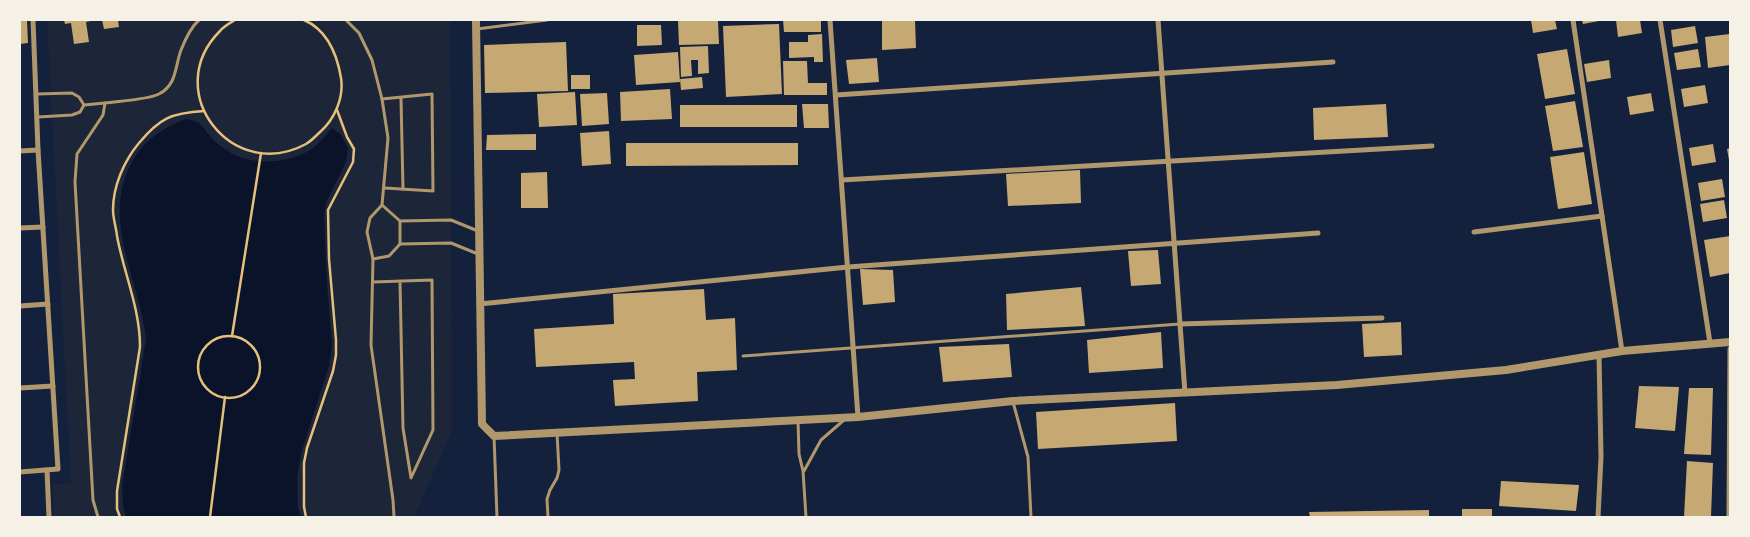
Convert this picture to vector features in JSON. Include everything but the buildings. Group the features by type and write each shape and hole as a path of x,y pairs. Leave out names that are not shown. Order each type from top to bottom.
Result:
{"street":[{"path":"20,472 58,469 38,150 33,20"},
{"path":"476,20 482,424 494,436 847,417 1013,402 1337,385 1506,370 1622,351 1730,342"},
{"path":"830,20 855,347 858,416"},
{"path":"1158,20 1185,393"},
{"path":"1573,20 1622,351"},
{"path":"1660,20 1710,343"},
{"path":"836,95 1333,62"},
{"path":"842,180 1432,146"},
{"path":"20,151 38,150"},
{"path":"1474,232 1602,216"},
{"path":"20,228 43,227"},
{"path":"480,304 848,267 1318,233"},
{"path":"20,306 48,304"},
{"path":"1180,324 1382,318"},
{"path":"1729,517 1730,349"},
{"path":"1598,517 1601,457 1599,355"},
{"path":"20,388 53,386"},
{"path":"47,470 49,517"}],"lane":[{"path":"84,105 158,94 168,87 174,77 180,51 198,20"},
{"path":"346,20 359,32 372,60 382,99 388,138 382,205 370,218 367,232 373,259 371,345 394,517"},
{"path":"477,29 547,20"},
{"path":"37,94 72,93 79,97 84,105"},
{"path":"382,99 432,94 433,191 385,188"},
{"path":"402,98 402,189"},
{"path":"98,517 94,500 75,182 77,154 103,115 104,103"},
{"path":"38,117 72,115 80,112 84,105"},
{"path":"382,205 400,221 451,220 479,231"},
{"path":"373,259 389,256 400,244 400,221"},
{"path":"400,244 451,243 479,254"},
{"path":"373,282 400,281 432,280 432,430 411,478 403,428 400,281"},
{"path":"743,356 1180,324"},
{"path":"1013,402 1028,457 1031,517"},
{"path":"803,471 821,440 847,417"},
{"path":"798,420 799,454 803,471 806,517"},
{"path":"548,517 550,490 559,470 557,432"},
{"path":"494,436 498,517"}],"path":[{"path":"235,20 220,30 206,48 198,70 198,93 204,111 219,134 238,147 260,153 284,152 307,144 325,128 338,110 342,84 338,60 327,39 310,23 304,20"},
{"path":"306,517 304,507 304,463 336,356 329,259 328,210 353,162 354,149 347,137 338,110"},
{"path":"120,517 117,509 117,491 140,347 140,328 135,300 120,250 113,211 115,192 132,152 156,126 170,116 204,111"},
{"path":"232,336 260,153"},
{"path":"232,336 250,344 260,361 260,370 258,380 252,388 244,394 226,397 215,394 207,388 201,379 198,369 200,358 208,345 222,337 232,336"},
{"path":"210,517 226,397"}],"shaded area":[{"path":"47,20 450,20 452,431 414,517 54,517 53,484 71,484"},
{"path":"186,119 199,123 215,141 234,155 255,161 278,161 300,155 310,150 322,140 332,128 341,135 348,148 346,162 326,202 324,217 332,346 329,366 302,450 297,477 298,508 301,517 126,517 123,506 122,486 146,339 121,229 120,207 123,186 131,164 147,142 161,131"}]}
